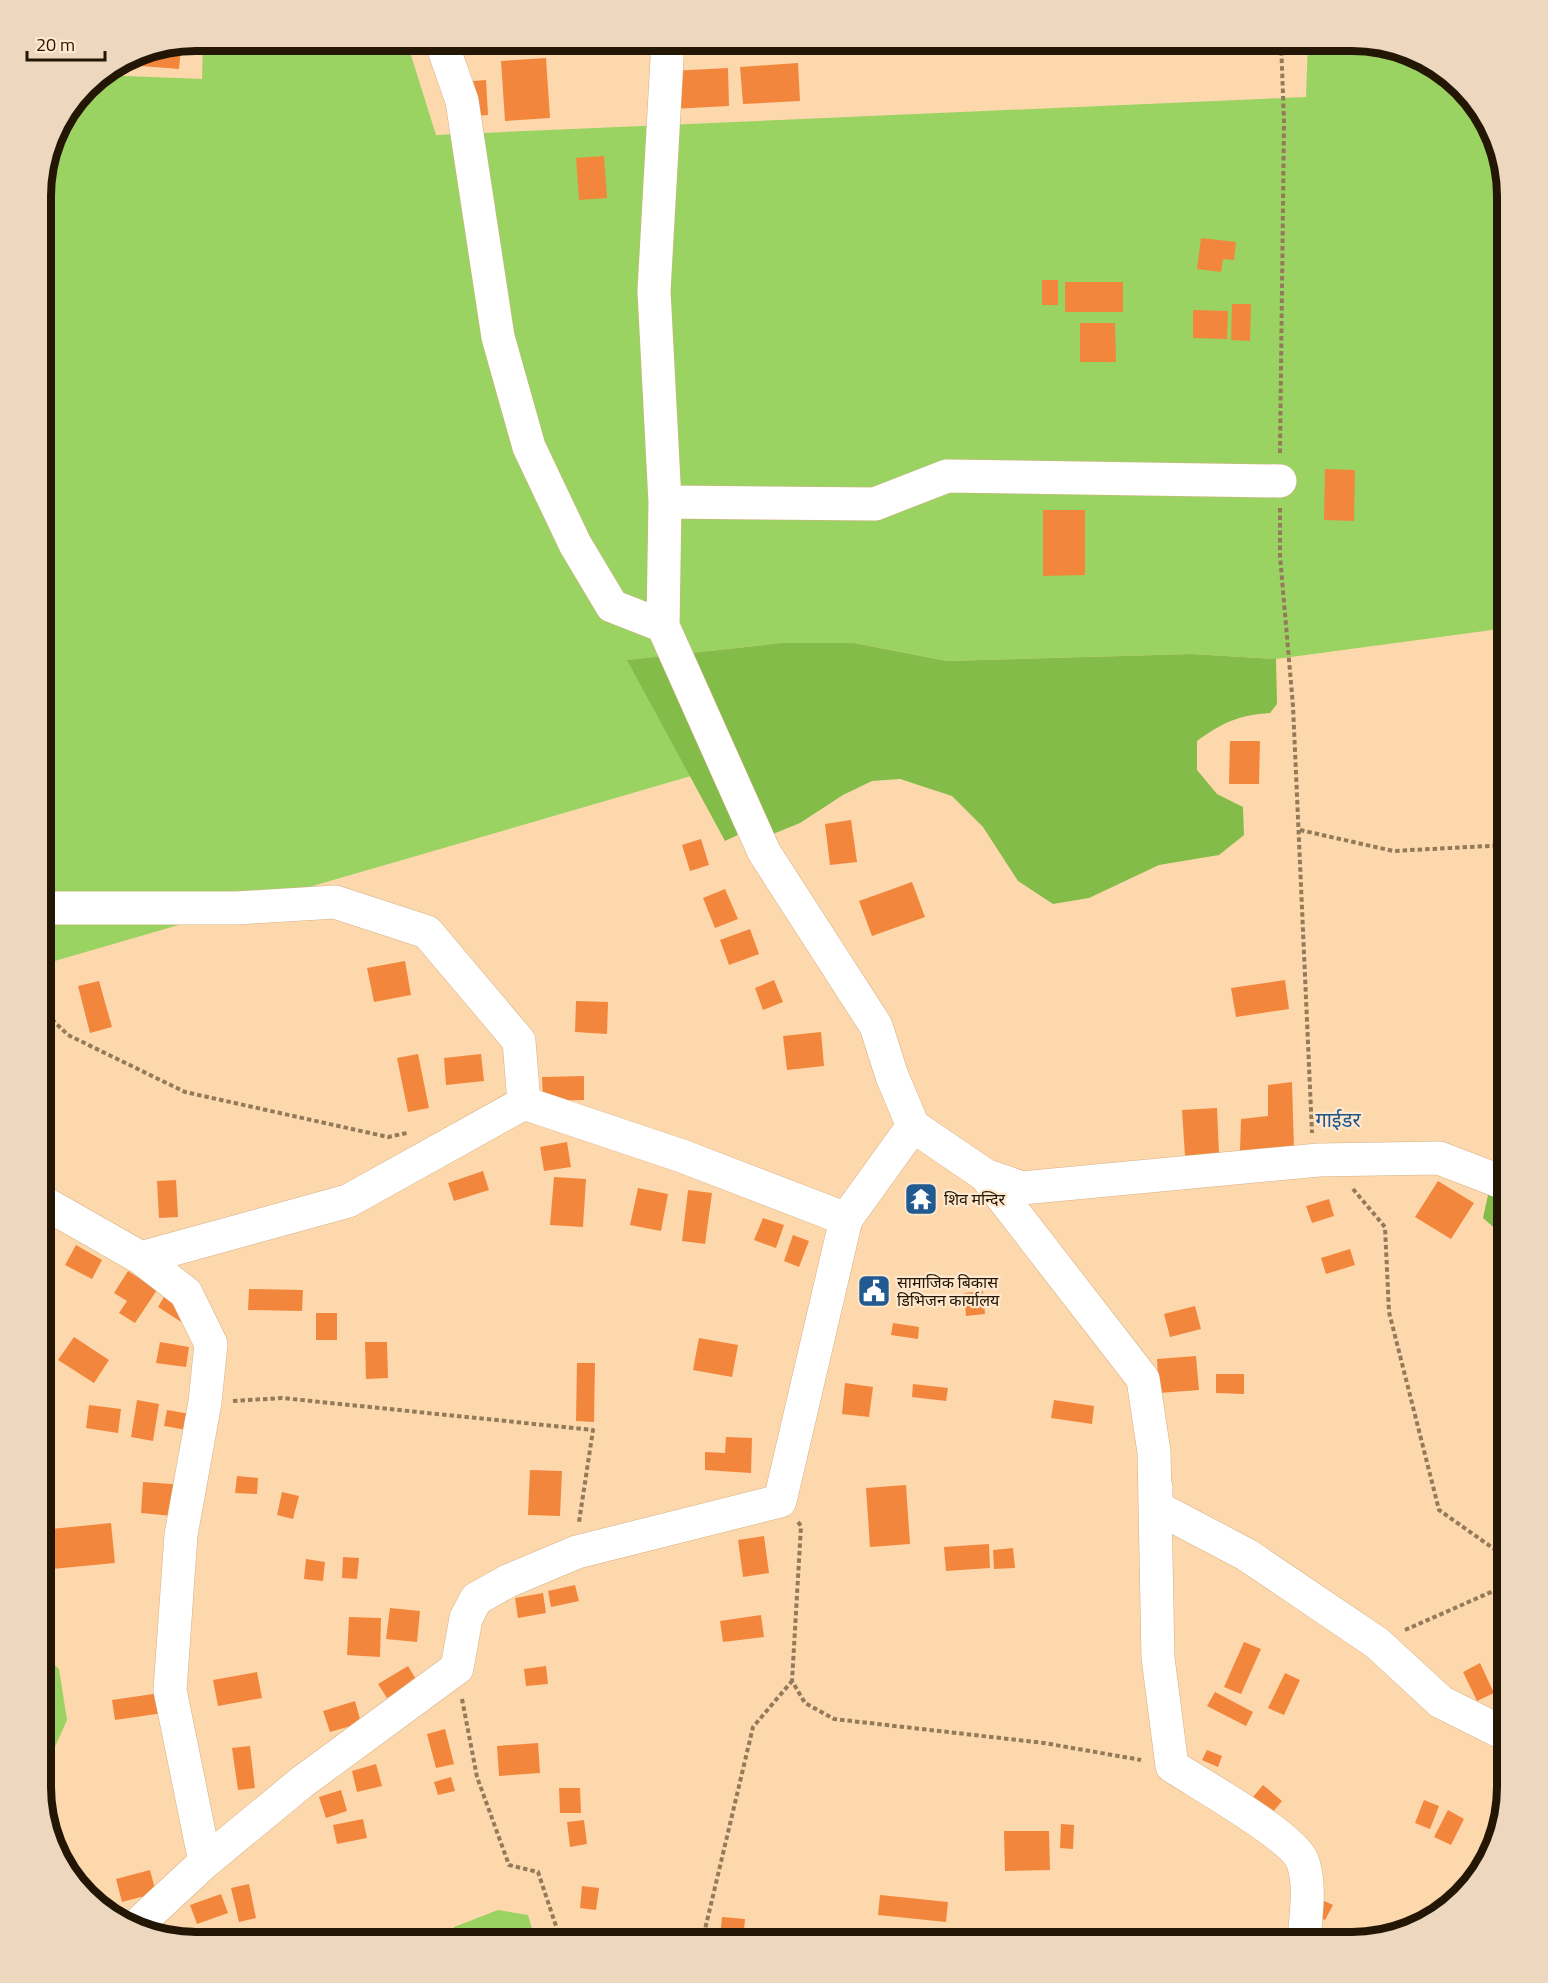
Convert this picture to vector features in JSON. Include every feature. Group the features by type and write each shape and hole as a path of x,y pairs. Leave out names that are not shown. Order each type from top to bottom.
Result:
{"street":[{"path":"445,51 462,101 498,337 529,447 575,544 612,606 663,626"},
{"path":"667,51 654,291 665,502 663,626 764,852 876,1026 892,1076 914,1126 985,1175 1022,1188 1319,1160 1439,1158 1497,1180"},
{"path":"665,502 875,504 947,476 1280,481"},
{"path":"51,909 236,908 335,902 428,932 519,1041 524,1103"},
{"path":"141,1258 348,1201 524,1103 682,1156 846,1219"},
{"path":"140,1921 205,1862 302,1782 457,1668 466,1618 476,1599 508,1581 577,1552 780,1501 846,1219 914,1126"},
{"path":"985,1175 1143,1379 1154,1452 1156,1507 1247,1555 1377,1642 1442,1702 1497,1730"},
{"path":"51,1207 141,1258 186,1293 211,1344 205,1402 181,1535 170,1690 205,1862"},
{"path":"1154,1452 1158,1658 1172,1766 1284,1839 1301,1859 1307,1888 1305,1932"}],"path":[{"path":"1281,51 1284,122 1280,556 1293,706 1300,830 1313,1146 1319,1160 1347,1182 1385,1227 1389,1312 1439,1510 1497,1550"},
{"path":"1300,830 1393,851 1497,845"},
{"path":"51,1019 68,1035 185,1092 388,1137 410,1132"},
{"path":"205,1402 282,1398 592,1430 580,1505 577,1552"},
{"path":"780,1501 801,1526 792,1681 805,1703 834,1719 1044,1743 1172,1766"},
{"path":"1377,1642 1497,1591"},
{"path":"457,1668 477,1777 509,1865 538,1872 558,1932"},
{"path":"704,1932 753,1728 792,1681"}],"green space":[{"path":"203,51 408,51 436,135 1306,97 1308,51 1362,51 1399,59 1416,66 1425,70 1455,93 1473,115 1486,140 1496,177 1497,629 1276,659 1191,654 947,661 854,643 781,643 628,660 691,776 51,962 52,177 62,140 73,119 87,100 114,76 202,79"},
{"path":"781,643 854,643 947,661 1191,654 1276,659 1277,704 1270,713 1231,721 1197,741 1197,770 1217,794 1243,807 1244,835 1219,855 1159,865 1089,898 1053,904 1018,881 983,827 952,796 900,779 872,781 843,795 800,823 773,834 746,831 725,841 627,660"},
{"path":"1490,1186 1497,1188 1497,1230 1483,1218"},
{"path":"51,1661 59,1669 67,1720 51,1756"},
{"path":"498,1910 528,1915 533,1932 452,1932 454,1927"}],"building":[{"path":"181,52 179,69 133,65 158,56"},
{"path":"546,58 550,118 505,121 501,61"},
{"path":"798,63 800,101 743,104 740,67"},
{"path":"728,68 729,106 672,109 670,71"},
{"path":"486,80 488,115 463,117 461,82"},
{"path":"604,156 607,198 579,200 576,158"},
{"path":"1201,238 1236,242 1234,260 1223,259 1221,272 1197,269"},
{"path":"1042,280 1058,280 1058,305 1042,305"},
{"path":"1065,282 1123,282 1123,312 1065,312"},
{"path":"1232,304 1251,304 1250,341 1231,340"},
{"path":"1193,310 1228,311 1227,339 1193,338"},
{"path":"1080,323 1115,323 1116,362 1080,362"},
{"path":"1325,469 1355,470 1354,521 1324,520"},
{"path":"1043,510 1085,510 1085,575 1043,576"},
{"path":"1230,741 1260,741 1259,784 1229,784"},
{"path":"851,820 857,862 830,865 825,824"},
{"path":"701,839 709,865 690,871 682,845"},
{"path":"912,882 925,917 872,936 859,901"},
{"path":"725,889 738,919 715,928 703,898"},
{"path":"750,929 759,954 729,965 720,940"},
{"path":"405,961 411,995 374,1002 367,968"},
{"path":"774,980 783,1002 763,1010 755,988"},
{"path":"1285,980 1289,1009 1236,1017 1231,988"},
{"path":"99,981 112,1027 90,1033 78,986"},
{"path":"576,1001 608,1002 607,1034 575,1032"},
{"path":"821,1032 824,1066 787,1070 783,1036"},
{"path":"418,1054 429,1108 408,1112 397,1058"},
{"path":"481,1054 484,1081 446,1085 444,1058"},
{"path":"584,1076 584,1100 543,1101 542,1077"},
{"path":"1292,1082 1294,1150 1240,1151 1241,1119 1268,1116 1268,1085"},
{"path":"1217,1108 1219,1154 1185,1156 1182,1110"},
{"path":"567,1142 571,1167 544,1171 540,1147"},
{"path":"483,1171 489,1190 454,1201 448,1183"},
{"path":"554,1177 586,1179 583,1227 550,1225"},
{"path":"176,1180 178,1217 159,1218 157,1181"},
{"path":"1438,1181 1474,1203 1451,1239 1415,1217"},
{"path":"638,1188 668,1194 661,1231 630,1225"},
{"path":"688,1190 712,1193 705,1244 682,1241"},
{"path":"1329,1199 1334,1216 1312,1223 1306,1206"},
{"path":"763,1218 784,1225 776,1248 754,1240"},
{"path":"793,1235 809,1241 799,1267 784,1261"},
{"path":"76,1245 102,1260 92,1279 65,1265"},
{"path":"1350,1249 1355,1265 1326,1274 1321,1258"},
{"path":"128,1271 157,1290 135,1323 119,1313 127,1301 114,1293"},
{"path":"195,1288 205,1294 186,1325 158,1307 165,1295"},
{"path":"249,1289 303,1290 302,1311 248,1310"},
{"path":"983,1291 985,1314 966,1316 964,1293"},
{"path":"1195,1306 1201,1329 1170,1337 1164,1314"},
{"path":"316,1313 337,1313 337,1340 316,1340"},
{"path":"893,1323 919,1327 918,1339 891,1335"},
{"path":"74,1337 109,1360 94,1383 58,1360"},
{"path":"699,1338 738,1345 732,1377 693,1370"},
{"path":"160,1342 189,1347 186,1367 156,1363"},
{"path":"365,1342 387,1342 388,1378 366,1379"},
{"path":"1196,1356 1199,1390 1159,1393 1157,1359"},
{"path":"577,1363 595,1363 594,1422 576,1421"},
{"path":"1216,1374 1244,1374 1244,1394 1216,1393"},
{"path":"845,1383 873,1387 869,1417 842,1414"},
{"path":"913,1384 948,1388 946,1401 912,1397"},
{"path":"137,1400 159,1404 153,1441 131,1437"},
{"path":"1054,1400 1094,1406 1092,1424 1051,1418"},
{"path":"89,1405 121,1409 118,1433 86,1428"},
{"path":"167,1410 190,1414 187,1430 164,1426"},
{"path":"726,1437 752,1438 751,1473 705,1470 705,1452 725,1453"},
{"path":"530,1470 562,1471 560,1516 528,1515"},
{"path":"237,1476 258,1478 257,1494 235,1493"},
{"path":"143,1482 186,1485 184,1517 141,1513"},
{"path":"906,1485 910,1544 870,1547 866,1488"},
{"path":"282,1492 299,1496 293,1519 277,1515"},
{"path":"111,1523 115,1563 51,1569 51,1529"},
{"path":"764,1536 769,1573 743,1577 738,1540"},
{"path":"989,1544 990,1568 946,1571 944,1547"},
{"path":"1013,1548 1015,1568 994,1569 993,1550"},
{"path":"343,1557 359,1558 357,1579 342,1578"},
{"path":"306,1559 325,1562 323,1581 304,1579"},
{"path":"575,1585 579,1601 551,1607 548,1591"},
{"path":"543,1593 546,1613 518,1618 515,1598"},
{"path":"390,1608 420,1611 417,1642 386,1639"},
{"path":"761,1615 764,1637 723,1642 720,1621"},
{"path":"349,1617 381,1618 380,1657 347,1655"},
{"path":"1244,1642 1261,1649 1241,1694 1224,1687"},
{"path":"1480,1663 1494,1693 1477,1701 1463,1672"},
{"path":"408,1666 417,1681 387,1698 378,1684"},
{"path":"546,1666 548,1684 526,1686 524,1669"},
{"path":"257,1672 262,1698 218,1706 213,1680"},
{"path":"1285,1673 1300,1680 1284,1715 1268,1708"},
{"path":"1215,1692 1253,1712 1246,1726 1207,1706"},
{"path":"160,1693 163,1713 115,1720 112,1700"},
{"path":"355,1701 361,1723 330,1732 323,1711"},
{"path":"445,1729 454,1764 436,1768 427,1734"},
{"path":"538,1743 540,1773 499,1776 497,1746"},
{"path":"250,1746 255,1788 238,1790 232,1748"},
{"path":"1207,1750 1222,1756 1218,1767 1202,1760"},
{"path":"376,1764 382,1786 357,1792 352,1771"},
{"path":"451,1777 455,1791 438,1795 434,1782"},
{"path":"1263,1785 1282,1801 1272,1813 1253,1797"},
{"path":"559,1788 580,1788 581,1813 560,1813"},
{"path":"341,1790 347,1811 326,1818 319,1797"},
{"path":"1424,1800 1439,1806 1430,1829 1415,1823"},
{"path":"1448,1810 1464,1819 1451,1845 1434,1837"},
{"path":"363,1819 367,1838 337,1844 333,1825"},
{"path":"584,1820 587,1844 570,1847 567,1822"},
{"path":"1061,1824 1074,1825 1073,1849 1060,1848"},
{"path":"1004,1831 1049,1831 1050,1870 1005,1871"},
{"path":"150,1870 156,1893 122,1902 116,1879"},
{"path":"249,1884 256,1918 239,1922 231,1888"},
{"path":"582,1886 599,1888 596,1910 580,1908"},
{"path":"221,1894 228,1913 197,1924 190,1905"},
{"path":"880,1895 948,1902 946,1922 878,1915"},
{"path":"1311,1895 1333,1905 1325,1920 1303,1910"},
{"path":"722,1917 745,1919 744,1932 721,1932"}],"place":[{"name":"शिव मन्दिर","path":"921,1199"},
{"name":"सामाजिक बिकास डिभिजन कार्यालय","path":"874,1291"}],"district":[{"name":"गाईडर","path":"1338,1119"}]}
